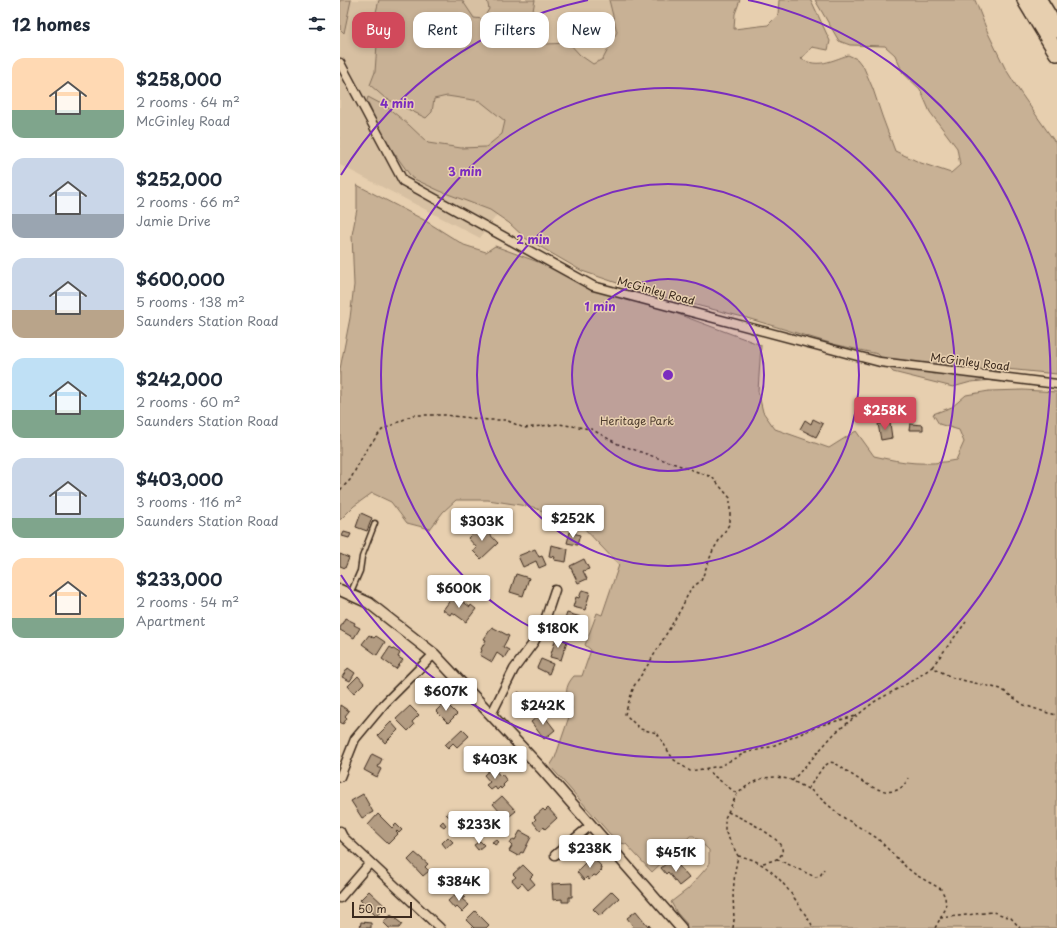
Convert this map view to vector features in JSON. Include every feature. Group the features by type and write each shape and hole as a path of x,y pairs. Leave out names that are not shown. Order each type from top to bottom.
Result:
{"highway":[{"path":"1025,0 1057,53"},
{"path":"1039,0 1057,30"}],"street":[{"name":"McGinley Road","path":"340,63 403,181 593,286 880,362 1057,384"},
{"path":"491,715 514,669 534,642 545,620 555,590"},
{"path":"345,592 370,603 434,654 541,768 681,928"},
{"path":"340,777 355,739 385,703 434,654"},
{"path":"555,855 591,825"},
{"path":"340,831 343,837 440,928"},
{"path":"340,898 370,862"}],"lane":[{"path":"345,592 360,571 362,558 375,523"}],"path":[{"path":"340,490 350,480 366,450 382,430 413,415 445,415 488,420 506,420 524,428 559,424 591,429 618,444 712,477 730,498 730,523 713,550 701,581 691,588 681,609 634,686 625,714 640,729 657,733 673,759 690,771 720,766 745,753 770,746 821,725 856,716"},
{"path":"792,781 835,733 874,702 917,678 932,667 966,622"},
{"path":"932,667 953,678 1001,689 1024,705 1057,715"},
{"path":"808,789 823,767 830,762 835,763 871,787 882,791 892,792 899,789 906,783 908,778"},
{"path":"705,769 736,794"},
{"path":"734,928 733,894 738,856 725,831 725,818 736,794 747,786 763,778 776,777 792,781 808,789 841,816 877,838 916,875 941,889 945,898 946,908 935,928"},
{"path":"728,812 752,824 778,841 782,846 782,854 777,859 759,864"},
{"path":"738,856 753,860 774,874 788,890 814,928"},
{"path":"777,859 815,877 820,876 824,869"},
{"path":"940,918 993,912 1011,918 1020,928"}],"shaded area":[{"path":"340,0 618,0 626,37 480,238 340,165"}],"green space":[{"path":"340,0 351,0 344,33 340,29"},
{"path":"379,0 462,0 470,12 413,12 413,48 472,48 472,15 474,18 480,19 480,48 549,48 549,44 557,44 557,48 574,48 580,55 593,64 603,59 609,48 615,48 615,36 617,32 615,12 612,12 609,0 740,0 735,14 734,29 768,25 778,15 779,0 811,0 830,41 828,50 812,47 801,59 807,62 824,63 848,55 857,59 864,68 873,89 895,151 921,163 951,173 960,165 957,148 930,112 920,89 903,73 895,55 885,46 850,45 839,41 815,0 975,0 988,33 1005,68 1057,145 1057,374 1006,369 992,380 971,382 953,387 893,372 878,354 833,344 747,318 664,297 582,271 525,238 509,223 490,210 440,191 412,178 385,140 367,101 368,97 387,107 428,143 461,148 486,147 502,134 505,121 480,101 447,96 434,99 432,112 426,118 385,98 370,85 375,72 377,48 405,48 405,12 376,12"},
{"path":"487,0 535,0 533,12 487,12 489,9"},
{"name":"Heritage Park","path":"357,185 424,220 464,245 486,252 495,246 761,345 758,391 763,412 775,429 829,448 856,431 874,456 915,463 935,463 956,460 964,442 959,430 939,424 933,414 952,407 966,395 989,391 1023,390 1057,392 1057,928 686,928 685,926 687,924 677,913 671,902 688,889 709,865 709,850 694,836 690,836 652,872 626,844 620,843 609,833 550,766 555,758 572,708 567,696 568,684 574,676 582,676 591,650 585,645 597,613 602,615 619,565 581,525 560,519 533,507 488,500 456,500 443,512 430,529 407,523 391,502 372,493 354,506 340,520 340,369 350,318 354,285 352,235 357,209"}],"building":[{"path":"813,419 823,424 816,437 800,429 805,420 811,424"},
{"path":"890,423 892,438 881,440 878,424"},
{"path":"910,424 923,425 923,430 909,430"},
{"path":"361,513 372,518 367,531 356,527"},
{"path":"481,525 498,543 481,559 473,551 477,548 468,538"},
{"path":"344,532 351,534 349,538 342,536"},
{"path":"570,532 580,535 577,545 567,543"},
{"path":"551,545 568,549 566,562 554,560 555,557 549,556"},
{"path":"535,549 539,557 542,556 546,565 539,568 536,561 523,567 518,556"},
{"path":"340,554 349,558 345,568 340,566"},
{"path":"584,559 589,569 583,571 587,579 578,583 570,566"},
{"path":"516,574 529,578 523,596 510,592"},
{"path":"582,590 590,592 585,610 573,607 576,597 579,598"},
{"path":"454,595 470,607 471,605 476,609 466,622 452,612 450,615 443,610"},
{"path":"567,613 581,617 579,623 576,623 573,634 561,630"},
{"path":"345,618 355,623 354,625 360,628 354,638 340,630"},
{"path":"492,627 509,636 503,647 509,650 504,658 497,653 492,662 480,655 481,649 486,640 484,639"},
{"path":"369,635 374,638 376,636 385,642 377,655 362,644"},
{"path":"556,638 567,641 561,660 550,657"},
{"path":"390,647 400,653 398,657 403,660 396,669 382,659"},
{"path":"541,659 553,664 549,674 537,668"},
{"path":"348,668 355,673 350,681 342,677"},
{"path":"358,676 364,683 354,693 348,686"},
{"path":"425,688 433,696 430,698 433,700 428,704 426,702 425,703 418,695"},
{"path":"518,692 536,700 533,707 515,700"},
{"path":"445,702 457,714 448,723 436,711"},
{"path":"340,705 349,711 345,716 347,718 343,724 340,722"},
{"path":"410,706 419,715 412,722 414,725 408,731 396,719"},
{"path":"542,713 555,730 544,739 531,722"},
{"path":"391,722 398,730 385,743 378,735"},
{"path":"462,729 469,736 457,747 453,743 448,748 445,745"},
{"path":"479,747 488,757 480,764 471,754"},
{"path":"372,754 382,759 378,767 381,769 377,777 364,770"},
{"path":"493,767 500,776 502,774 507,781 501,789 500,787 497,790 495,787 491,790 486,785 490,782 484,775"},
{"path":"363,794 373,812 362,818 351,801"},
{"path":"502,796 516,811 506,819 493,804"},
{"path":"548,808 557,818 545,829 544,827 540,831 533,822 536,819 534,817 543,809 545,811"},
{"path":"449,811 452,814 449,817 446,814"},
{"path":"378,814 392,828 396,824 402,830 399,833 397,831 396,832 398,834 388,844 368,825"},
{"path":"443,821 446,825 444,827 440,824"},
{"path":"520,831 531,837 523,853 521,852 518,856 509,851 512,846 510,844 513,839 515,840"},
{"path":"448,837 453,842 446,848 442,843"},
{"path":"496,839 499,842 495,845 492,842"},
{"path":"480,841 484,845 478,850 474,845"},
{"path":"415,853 428,864 425,867 429,871 423,876 408,860"},
{"path":"592,856 601,866 600,867 602,870 589,880 587,877 584,880 577,872"},
{"path":"675,861 689,878 679,886 668,872 666,874 661,868 668,862 671,865"},
{"path":"523,865 533,875 530,878 535,884 528,890 522,883 518,887 512,880 516,877 513,874"},
{"path":"439,872 444,877 446,875 452,882 442,892 438,888 436,889 429,882"},
{"path":"572,883 572,897 569,897 569,902 562,902 562,899 553,900 552,884"},
{"path":"369,891 386,907 376,916 360,900"},
{"path":"459,891 465,897 462,899 469,905 462,912 457,907 455,909 448,901"},
{"path":"612,891 619,898 600,916 593,909"},
{"path":"475,911 489,925 486,928 474,928 466,920"},
{"path":"636,911 651,928 631,928 633,926 627,918"},
{"path":"391,915 402,924 399,928 389,928 383,922"},
{"path":"361,922 371,923 371,928 360,928"}]}
